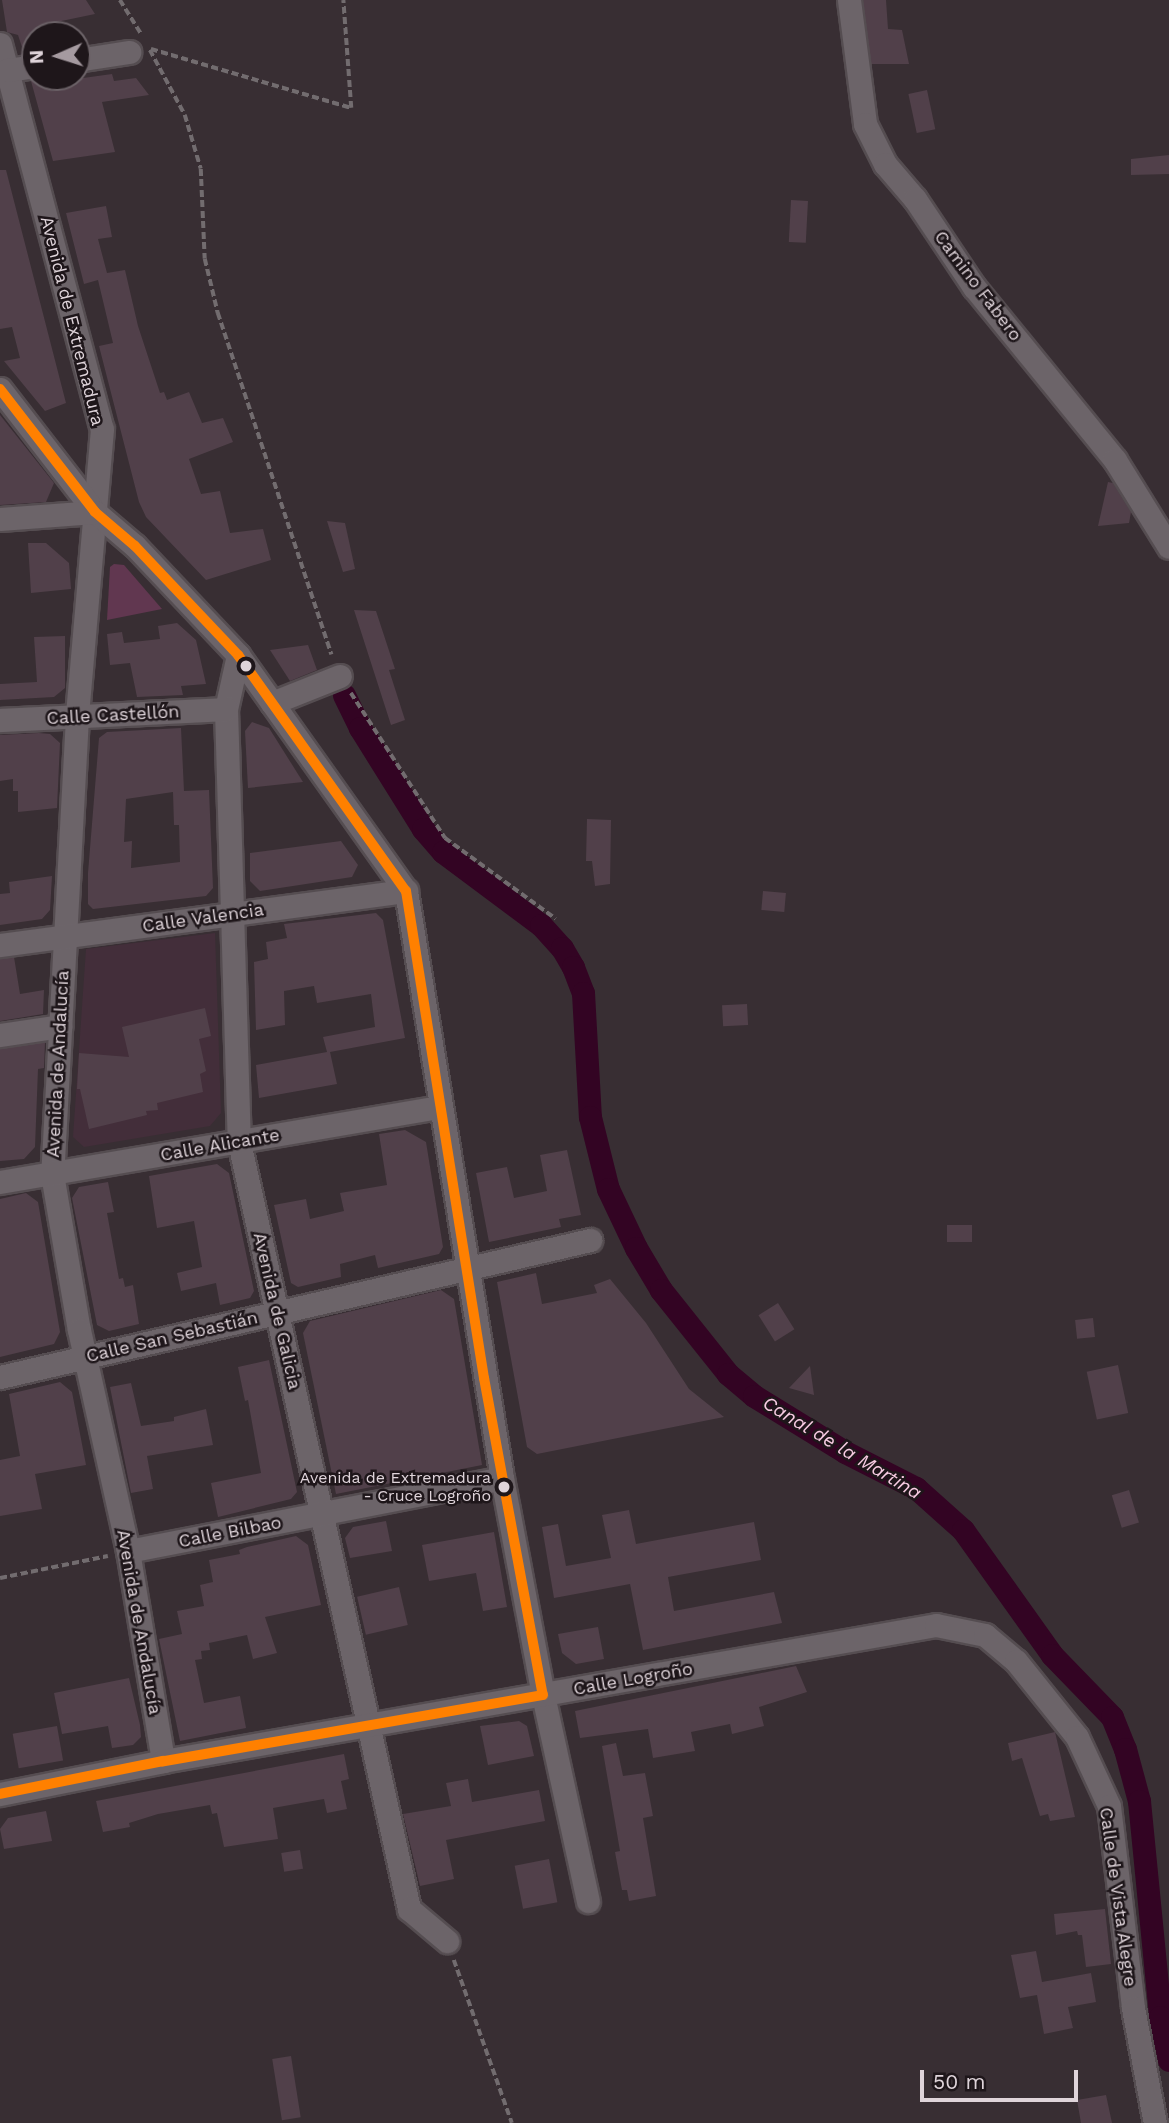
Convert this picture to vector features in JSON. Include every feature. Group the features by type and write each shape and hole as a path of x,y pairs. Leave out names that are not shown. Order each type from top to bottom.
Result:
{"street":[{"name":"Camino Fabero","path":"849,0 865,124 885,164 915,199 974,287 1115,460 1169,547"},
{"name":"Avenida de Extremadura","path":"0,44 102,429 96,512"},
{"path":"91,58 139,51"},
{"path":"7,70 21,68"},
{"path":"0,389 96,512 135,546 238,655 406,891 502,1478 543,1695 588,1901"},
{"path":"0,519 96,512"},
{"name":"Avenida de Andalucía","path":"96,512 77,716 52,1174 86,1357 128,1551 163,1761"},
{"name":"Avenida de Galicia","path":"238,655 226,709 239,1142 366,1726 409,1909 447,1941"},
{"path":"272,703 340,676"},
{"name":"Calle Castellón","path":"0,720 226,709"},
{"name":"Calle Valencia","path":"0,945 406,891"},
{"path":"0,1035 60,1026"},
{"name":"Calle Alicante","path":"0,1182 441,1107"},
{"name":"Calle San Sebastián","path":"0,1377 590,1240"},
{"name":"Calle Bilbao","path":"128,1551 502,1478"},
{"name":"Calle Logroño","path":"0,1794 163,1761 936,1625"},
{"name":"Calle de Vista Alegre","path":"936,1625 985,1635 1016,1661 1077,1737 1109,1806 1133,2008 1155,2123"}],"path":[{"path":"120,0 139,51 185,115 201,169 205,259 218,313 340,676 445,838 556,919"},
{"path":"139,51 351,108 344,0"},
{"path":"0,1578 128,1551"},
{"path":"447,1941 512,2123"}],"shaded area":[{"path":"114,564 124,565 162,609 107,620 110,567"},
{"path":"215,933 221,1113 210,1126 84,1147 73,1137 86,949"}],"building":[{"path":"2,0 86,0 95,14 61,21 21,21 21,44 18,35 7,32"},
{"path":"863,0 886,0 888,29 902,30 909,64 871,64"},
{"path":"112,74 114,81 136,78 149,95 102,102 115,152 53,161 34,91 91,91 91,77"},
{"path":"927,90 935,129 917,133 908,94"},
{"path":"1169,155 1169,174 1131,175 1131,159"},
{"path":"0,170 6,170 66,403 45,411 4,361 20,358 12,327 0,329"},
{"path":"791,200 808,201 806,243 789,242"},
{"path":"106,206 112,237 98,239 107,273 125,270 138,326 160,393 164,392 167,400 189,392 202,423 223,418 233,442 189,459 201,494 220,491 230,533 263,529 271,560 206,580 146,517 139,502 99,346 113,343 98,280 84,284 66,213"},
{"path":"0,415 54,483 46,502 0,505"},
{"path":"1108,482 1113,483 1131,512 1129,523 1098,526"},
{"path":"327,521 345,523 355,569 343,572"},
{"path":"28,543 46,543 69,563 71,589 31,593"},
{"path":"354,610 376,611 395,669 389,670 405,720 391,725"},
{"path":"177,623 196,640 206,684 181,686 183,695 137,697 130,663 110,665 107,634 122,632 124,643 160,639 158,626"},
{"path":"65,636 65,688 54,697 0,700 0,684 37,682 34,637"},
{"path":"308,645 317,670 290,681 270,650"},
{"path":"252,722 269,728 303,782 248,788 245,731"},
{"path":"181,728 184,791 209,790 213,888 206,896 93,909 88,904 99,738 107,732","holes":["173,792 174,825 179,825 180,862 131,868 132,841 124,842 126,799"]},
{"path":"50,734 60,743 57,808 18,812 18,791 13,791 13,779 0,781 0,735"},
{"path":"587,819 611,820 610,884 595,886 592,861 586,861"},
{"path":"341,841 358,865 352,877 260,891 250,881 250,853"},
{"path":"52,876 50,910 42,919 0,925 0,894 10,893 9,882"},
{"path":"763,891 786,893 784,912 761,910"},
{"path":"376,913 383,920 405,1038 330,1052 337,1084 259,1098 256,1065 327,1052 323,1037 375,1027 371,994 317,1003 314,986 284,991 285,1025 256,1030 254,962 268,959 266,942 287,938 284,924"},
{"path":"14,957 20,994 44,990 43,1014 0,1021 0,959"},
{"path":"747,1004 748,1025 723,1026 722,1005"},
{"path":"205,1008 211,1036 199,1039 206,1071 200,1074 203,1092 157,1103 158,1110 146,1111 147,1115 89,1129 80,1089 77,1089 79,1053 129,1057 122,1027"},
{"path":"45,1042 44,1068 38,1069 35,1147 24,1159 0,1161 0,1049"},
{"path":"405,1130 426,1142 443,1247 439,1254 378,1268 375,1255 340,1264 341,1277 298,1287 291,1283 274,1205 306,1199 310,1219 344,1211 340,1193 387,1185 379,1134"},
{"path":"567,1150 581,1215 559,1219 561,1227 489,1242 476,1173 507,1167 514,1198 547,1191 540,1155"},
{"path":"217,1164 229,1173 254,1291 250,1298 220,1305 216,1283 181,1291 177,1273 202,1267 194,1221 157,1228 149,1176"},
{"path":"108,1182 114,1212 107,1213 119,1279 123,1278 125,1287 133,1285 139,1324 109,1331 97,1325 72,1198 79,1187"},
{"path":"26,1193 38,1202 60,1332 54,1344 0,1357 0,1199"},
{"path":"947,1225 972,1225 972,1242 947,1242"},
{"path":"536,1273 542,1304 597,1293 594,1285 610,1279 646,1323 689,1389 724,1417 537,1454 527,1447 497,1282"},
{"path":"441,1290 454,1299 482,1465 336,1494 303,1333 310,1321"},
{"path":"778,1303 794,1329 775,1341 758,1315"},
{"path":"1093,1318 1095,1337 1077,1339 1075,1320"},
{"path":"269,1360 297,1492 291,1499 218,1517 211,1483 261,1473 248,1400 245,1401 238,1367"},
{"path":"1118,1365 1128,1413 1097,1420 1087,1372"},
{"path":"810,1366 814,1395 789,1388"},
{"path":"60,1382 72,1392 86,1465 35,1474 42,1509 0,1516 0,1460 20,1456 9,1394"},
{"path":"131,1383 141,1426 174,1421 174,1417 206,1409 213,1445 147,1456 153,1489 131,1493 110,1387"},
{"path":"1129,1490 1139,1523 1122,1528 1112,1495"},
{"path":"629,1510 636,1544 754,1522 761,1560 668,1577 674,1611 774,1592 782,1623 643,1650 630,1584 554,1598 542,1527 558,1524 566,1566 611,1558 602,1515"},
{"path":"386,1521 392,1551 350,1558 345,1538 353,1527"},
{"path":"494,1532 507,1607 483,1611 476,1573 429,1581 422,1545"},
{"path":"296,1536 308,1545 321,1605 265,1617 277,1653 253,1659 247,1635 209,1643 210,1650 201,1651 202,1659 195,1660 204,1703 240,1696 246,1728 180,1741 159,1639 182,1634 177,1611 204,1606 200,1585 213,1582 209,1560 240,1554 239,1550 247,1547"},
{"path":"399,1587 408,1625 366,1635 357,1597"},
{"path":"598,1627 604,1659 576,1664 562,1653 558,1634"},
{"path":"796,1666 807,1692 759,1707 764,1726 732,1734 730,1724 691,1732 695,1751 653,1758 648,1729 580,1738 575,1711"},
{"path":"129,1678 141,1737 133,1745 112,1748 108,1726 62,1734 54,1693"},
{"path":"519,1721 527,1726 534,1756 488,1765 480,1726"},
{"path":"57,1726 63,1760 19,1768 13,1734"},
{"path":"1055,1732 1075,1817 1050,1821 1048,1814 1040,1816 1022,1758 1012,1761 1008,1743"},
{"path":"616,1743 623,1776 645,1773 653,1816 643,1818 656,1896 629,1901 627,1890 622,1890 615,1852 620,1851 602,1746"},
{"path":"344,1754 349,1779 341,1781 347,1809 327,1813 324,1799 273,1808 278,1839 224,1847 217,1813 212,1814 210,1805 158,1814 129,1823 130,1827 103,1832 96,1801"},
{"path":"468,1779 472,1802 539,1790 545,1821 446,1840 454,1879 420,1886 403,1814 451,1806 446,1783"},
{"path":"46,1811 52,1841 4,1849 0,1829 8,1818"},
{"path":"300,1850 303,1869 284,1872 281,1853"},
{"path":"549,1859 557,1902 523,1909 515,1866"},
{"path":"1105,1909 1111,1964 1086,1967 1082,1935 1078,1935 1077,1931 1056,1935 1054,1914"},
{"path":"1036,1951 1042,1982 1091,1973 1096,2002 1068,2007 1073,2028 1044,2034 1037,1995 1020,1998 1011,1955"},
{"path":"291,2056 301,2117 282,2120 272,2059"},
{"path":"1106,2095 1112,2123 1081,2123 1077,2100"}],"waterway":[{"name":"Canal de la Martina","path":"344,695 360,728 423,829 443,852 541,925 562,948 573,967 583,993 590,1117 608,1189 636,1248 661,1290 728,1374 754,1396 845,1452 916,1488 963,1530 1052,1655 1112,1717 1125,1749 1139,1801 1160,2017 1169,2060"}],"transit line":[{"path":"0,389 95,512 135,546 238,655 406,891 484,1378 543,1695 163,1761 0,1794"}],"place":[{"name":"Avenida de Extremadura - Cruce Logroño","path":"504,1487"}]}
